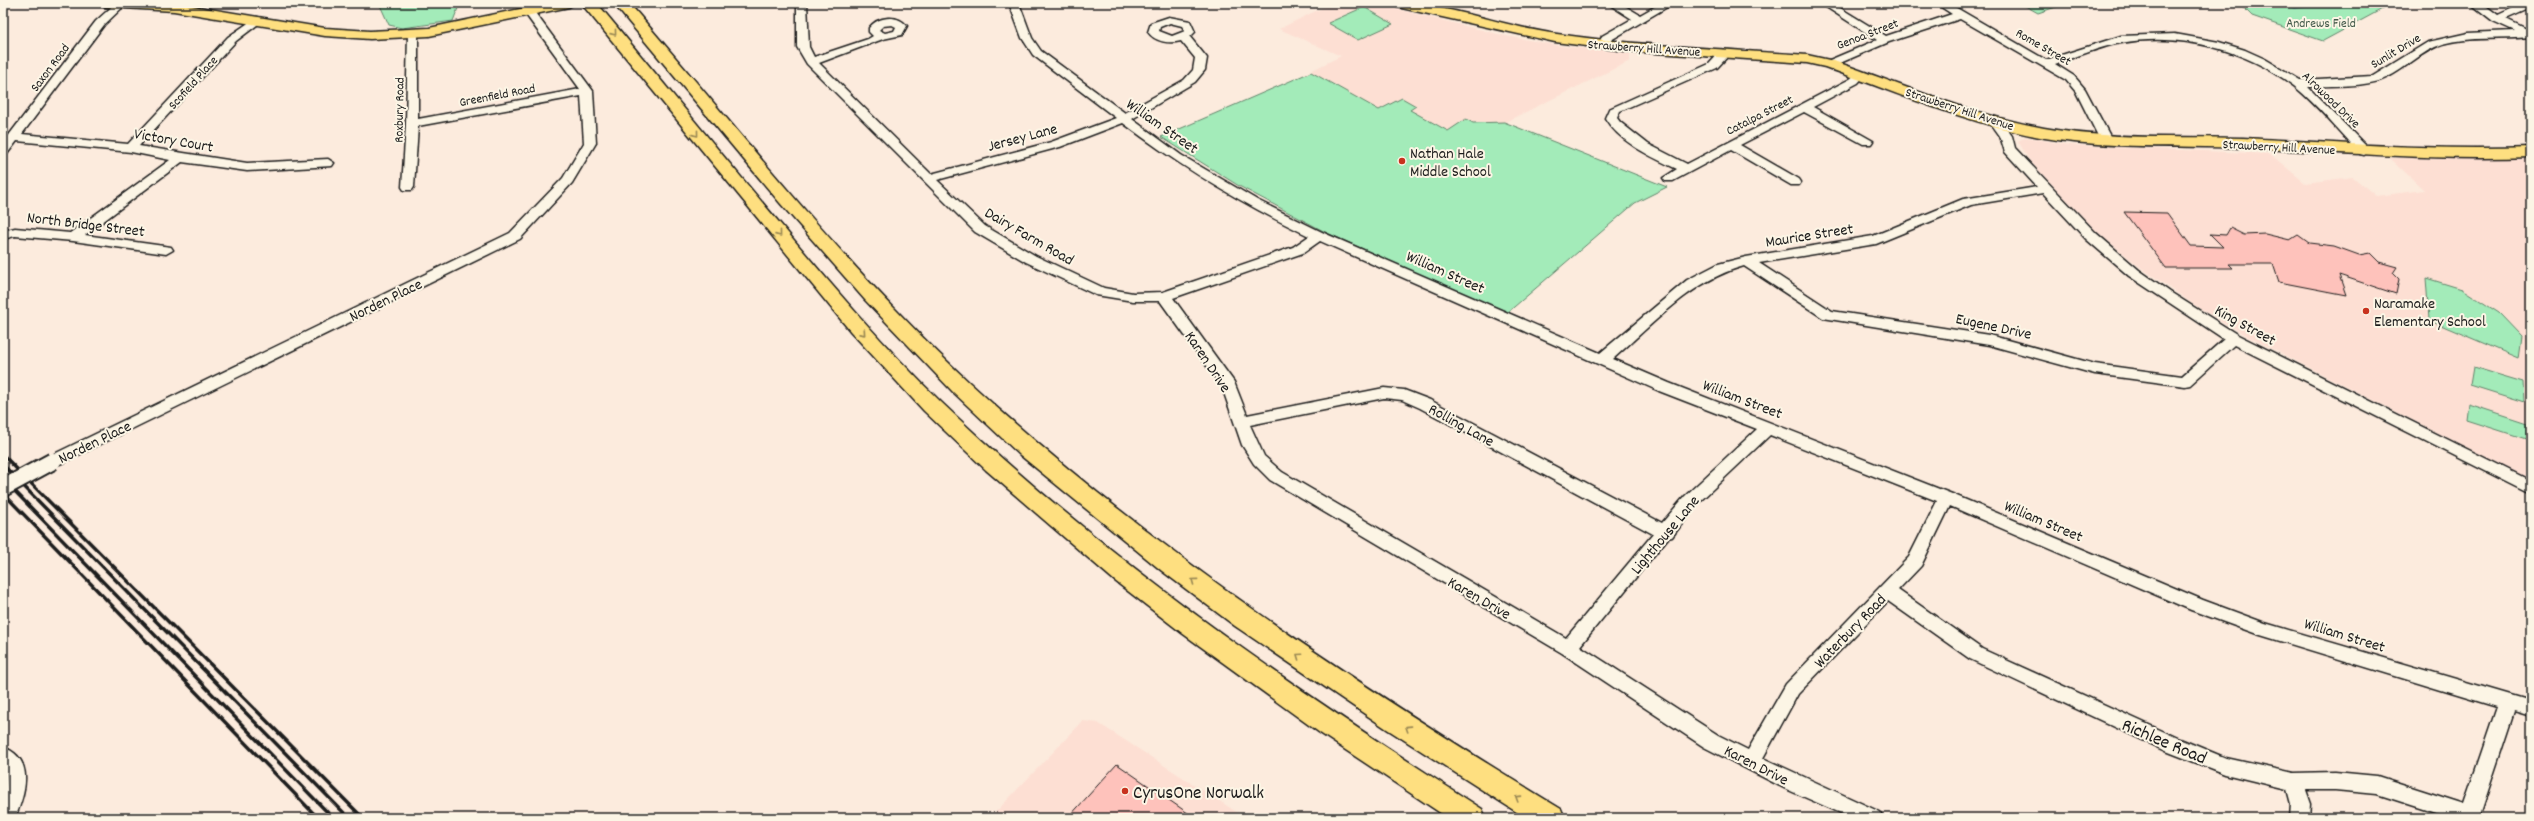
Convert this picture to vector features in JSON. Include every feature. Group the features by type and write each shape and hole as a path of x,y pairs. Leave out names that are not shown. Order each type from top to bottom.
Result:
{"highway":[{"path":"589,3 830,297 910,384 984,455 1075,534 1206,637 1330,725 1472,818"},
{"path":"621,3 889,314 964,390 1042,460 1155,552 1276,640 1396,721 1551,818"}],"main road":[{"path":"106,3 176,5 344,34 413,33 565,4"},
{"name":"Strawberry Hill Avenue","path":"1397,3 1518,32 1605,44 1781,56 1829,64 1996,122 2044,133 2106,140 2242,143 2364,151 2461,154 2531,152"}],"street":[{"name":"Dairy Farm Road","path":"802,3 803,47 811,62 980,229 1044,265 1101,292 1133,297 1164,296 1298,250 1319,236"},
{"name":"William Street","path":"1014,3 1027,38 1037,53 1122,119 1163,149 1213,180 1252,203 1319,236 1664,387 1769,427 1946,498 2204,608 2263,629 2531,709"},
{"path":"1612,3 1639,19"},
{"path":"1605,44 1606,38 1669,3"},
{"path":"1825,3 1885,40"},
{"name":"Rome Street","path":"1940,3 2048,63 2070,78 2081,91 2106,140"},
{"path":"2475,3 2497,18 2531,35"},
{"name":"Saxon Road","path":"3,151 100,23 121,4"},
{"path":"2497,18 2531,4"},
{"path":"529,12 587,91"},
{"name":"Genoa Street","path":"1829,64 1885,40 1961,15"},
{"name":"Scofield Place","path":"131,148 232,39 257,20"},
{"name":"Roxbury Road","path":"408,187 412,124 413,33"},
{"name":"Sunlit Drive","path":"2298,84 2374,80 2384,76 2432,44 2461,38 2531,35"},
{"path":"811,62 872,41 880,36"},
{"name":"Jersey Lane","path":"929,178 1047,148 1087,135 1154,104 1196,74 1201,58 1191,44 1182,37"},
{"name":"Alrowood Drive","path":"2048,63 2106,43 2132,38 2162,37 2195,41 2244,54 2271,66 2298,84 2364,151"},
{"path":"1686,168 1671,162 1618,128 1613,124 1611,118 1615,110 1713,66 1725,53"},
{"name":"Catalpa Street","path":"1669,178 1854,81 1860,74"},
{"name":"Greenfield Road","path":"412,124 587,91"},
{"name":"Norden Place","path":"8,486 53,461 515,236 568,180 590,143 587,91"},
{"path":"1804,107 1867,141"},
{"name":"King Street","path":"1996,122 2006,136 2009,149 2045,189 2091,236 2134,273 2233,338 2531,488"},
{"name":"Victory Court","path":"15,137 131,148 180,158 247,167 328,163"},
{"path":"1731,145 1795,182"},
{"path":"73,237 180,158"},
{"name":"Maurice Street","path":"1602,360 1692,283 1723,267 1746,261 1876,240 1968,202 2045,189"},
{"name":"North Bridge Street","path":"3,235 15,232 73,237 166,250"},
{"name":"Eugene Drive","path":"1746,261 1828,315 1989,340 2095,369 2185,381 2233,338"},
{"name":"Karen Drive","path":"1164,296 1229,386 1250,445 1259,460 1276,476 1568,648 1711,741 1751,762 1873,818"},
{"name":"Rolling Lane","path":"1241,421 1384,393 1404,395 1426,404 1666,533"},
{"name":"Lighthouse Lane","path":"1568,648 1666,533 1691,500 1769,427"},
{"name":"Waterbury Road","path":"1751,762 1792,689 1915,561 1946,498"},
{"name":"Richlee Road","path":"1887,591 1976,654 2028,680 2173,745 2225,766 2294,782 2335,781 2377,785 2469,816"},
{"path":"2469,816 2508,702"},
{"path":"3,755 16,771 15,794 5,818"},
{"path":"2294,782 2301,804 2300,818"}],"shaded area":[{"name":"Nathan Hale Middle School","path":"1332,3 1372,3 1506,36 1561,46 1630,53 1630,61 1505,122 1667,187 1635,203 1329,234 1239,186 1161,137 1272,90 1341,56 1279,29"},
{"name":"Naramake Elementary School","path":"2026,137 2070,145 2270,154 2305,183 2353,177 2376,196 2424,190 2390,158 2531,159 2531,480 2243,334 2193,304 2140,267 2097,232 2029,160 2018,141"},
{"path":"1083,721 1098,723 1246,818 990,818"}],"green space":[{"path":"379,3 460,3 453,21 402,28 389,25"},
{"path":"2020,3 2068,3 2038,13"},
{"name":"Andrews Field","path":"2239,3 2406,4 2386,7 2323,41 2252,16"},
{"path":"1364,7 1393,24 1358,40 1328,23"},
{"name":"Nathan Hale Middle School","path":"1311,72 1379,110 1402,98 1416,106 1410,110 1448,131 1466,119 1473,123 1504,122 1667,187 1635,203 1507,313 1329,234 1239,186 1161,137"},
{"path":"2426,278 2462,289 2499,313 2521,336 2518,358 2429,320"},
{"path":"2473,367 2523,382 2524,402 2470,385"},
{"path":"2469,404 2527,423 2526,439 2467,420"}],"water":[{"path":"2276,3 2337,3 2294,8"}],"building":[{"name":"Naramake Elementary School","path":"2124,212 2167,213 2191,246 2223,247 2210,234 2226,235 2230,228 2244,235 2265,234 2290,240 2298,235 2309,243 2334,246 2359,255 2370,253 2379,262 2397,267 2393,273 2399,279 2396,294 2339,275 2346,295 2279,282 2273,264 2229,264 2233,268 2166,268"},
{"name":"CyrusOne Norwalk","path":"1117,764 1195,818 1068,818"}],"railway":[{"path":"3,455 363,818"},
{"path":"3,465 349,818"},
{"path":"3,479 333,818"},
{"path":"3,493 318,818"}],"place":[{"name":"Nathan Hale Middle School","path":"1402,161"},
{"name":"Naramake Elementary School","path":"2366,311"},
{"name":"CyrusOne Norwalk","path":"1125,791"}]}
